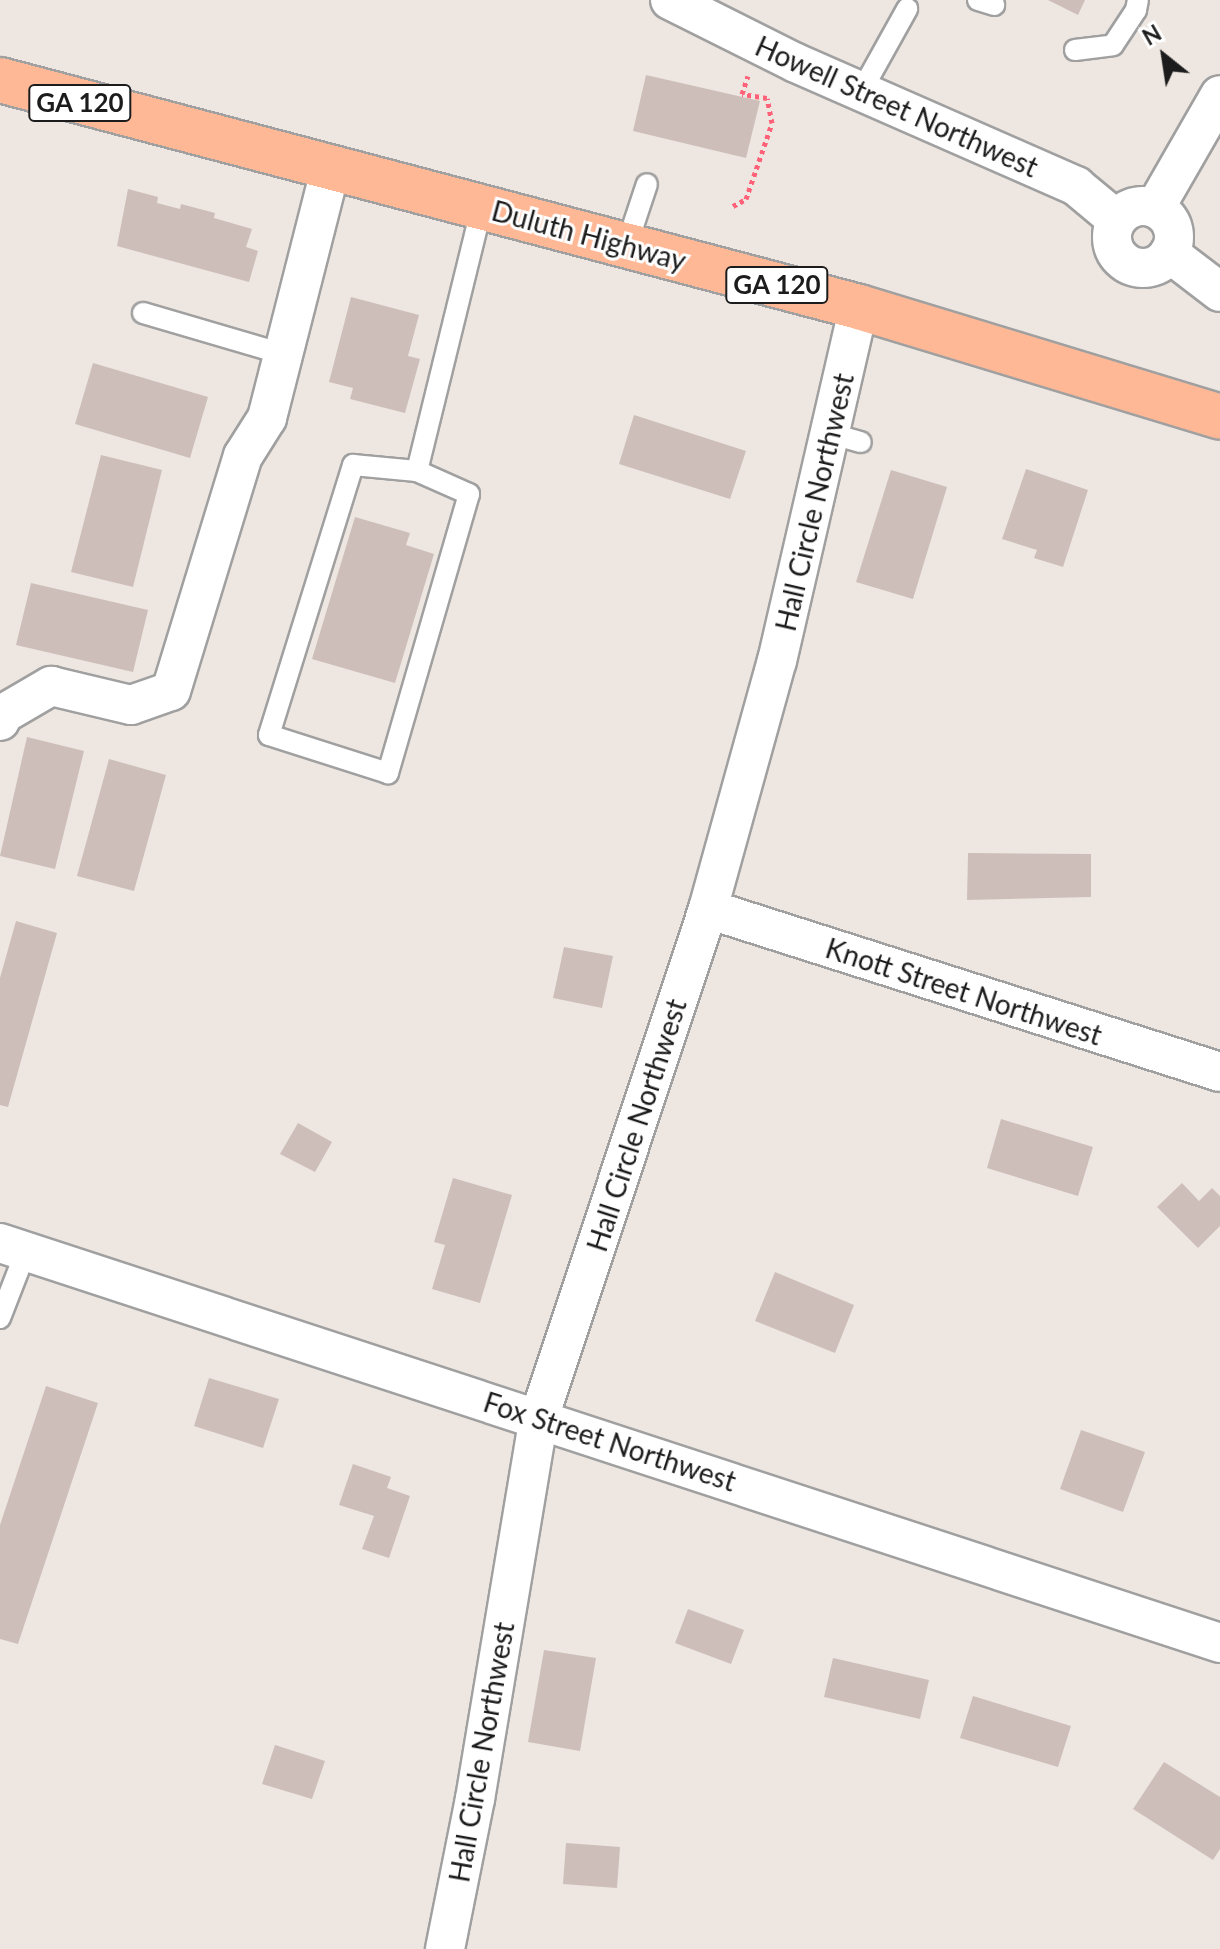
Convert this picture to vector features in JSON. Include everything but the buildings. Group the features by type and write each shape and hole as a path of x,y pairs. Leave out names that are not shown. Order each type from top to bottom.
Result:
{"main road":[{"name":"Duluth Highway","path":"0,80 859,307 1220,417"}],"street":[{"name":"Howell Street Northwest","path":"670,0 796,63 1076,186 1117,220"},
{"path":"1155,208 1220,95"},
{"path":"0,721 3,714 51,686 131,705 171,691 243,456 267,418 331,166"},
{"path":"1155,208 1163,212 1173,227 1175,236 1169,253 1148,267 1123,261 1112,237 1117,220 1130,209 1155,208"},
{"path":"1169,253 1220,292"},
{"name":"Hall Circle Northwest","path":"445,1949 475,1799 539,1418 708,909 777,661 845,438 859,307"},
{"name":"Knott Street Northwest","path":"708,909 1220,1072"},
{"name":"Fox Street Northwest","path":"13,1247 1220,1643"}],"lane":[{"path":"1075,50 1113,45 1136,10 1138,0"},
{"path":"862,90 907,9"},
{"path":"627,244 647,184"},
{"path":"417,471 482,206"},
{"path":"143,313 283,354"},
{"path":"353,465 417,471 469,494 388,773 269,735 353,465"},
{"path":"0,1318 13,1247"}],"path":[{"path":"733,206 746,199 772,123"}]}
